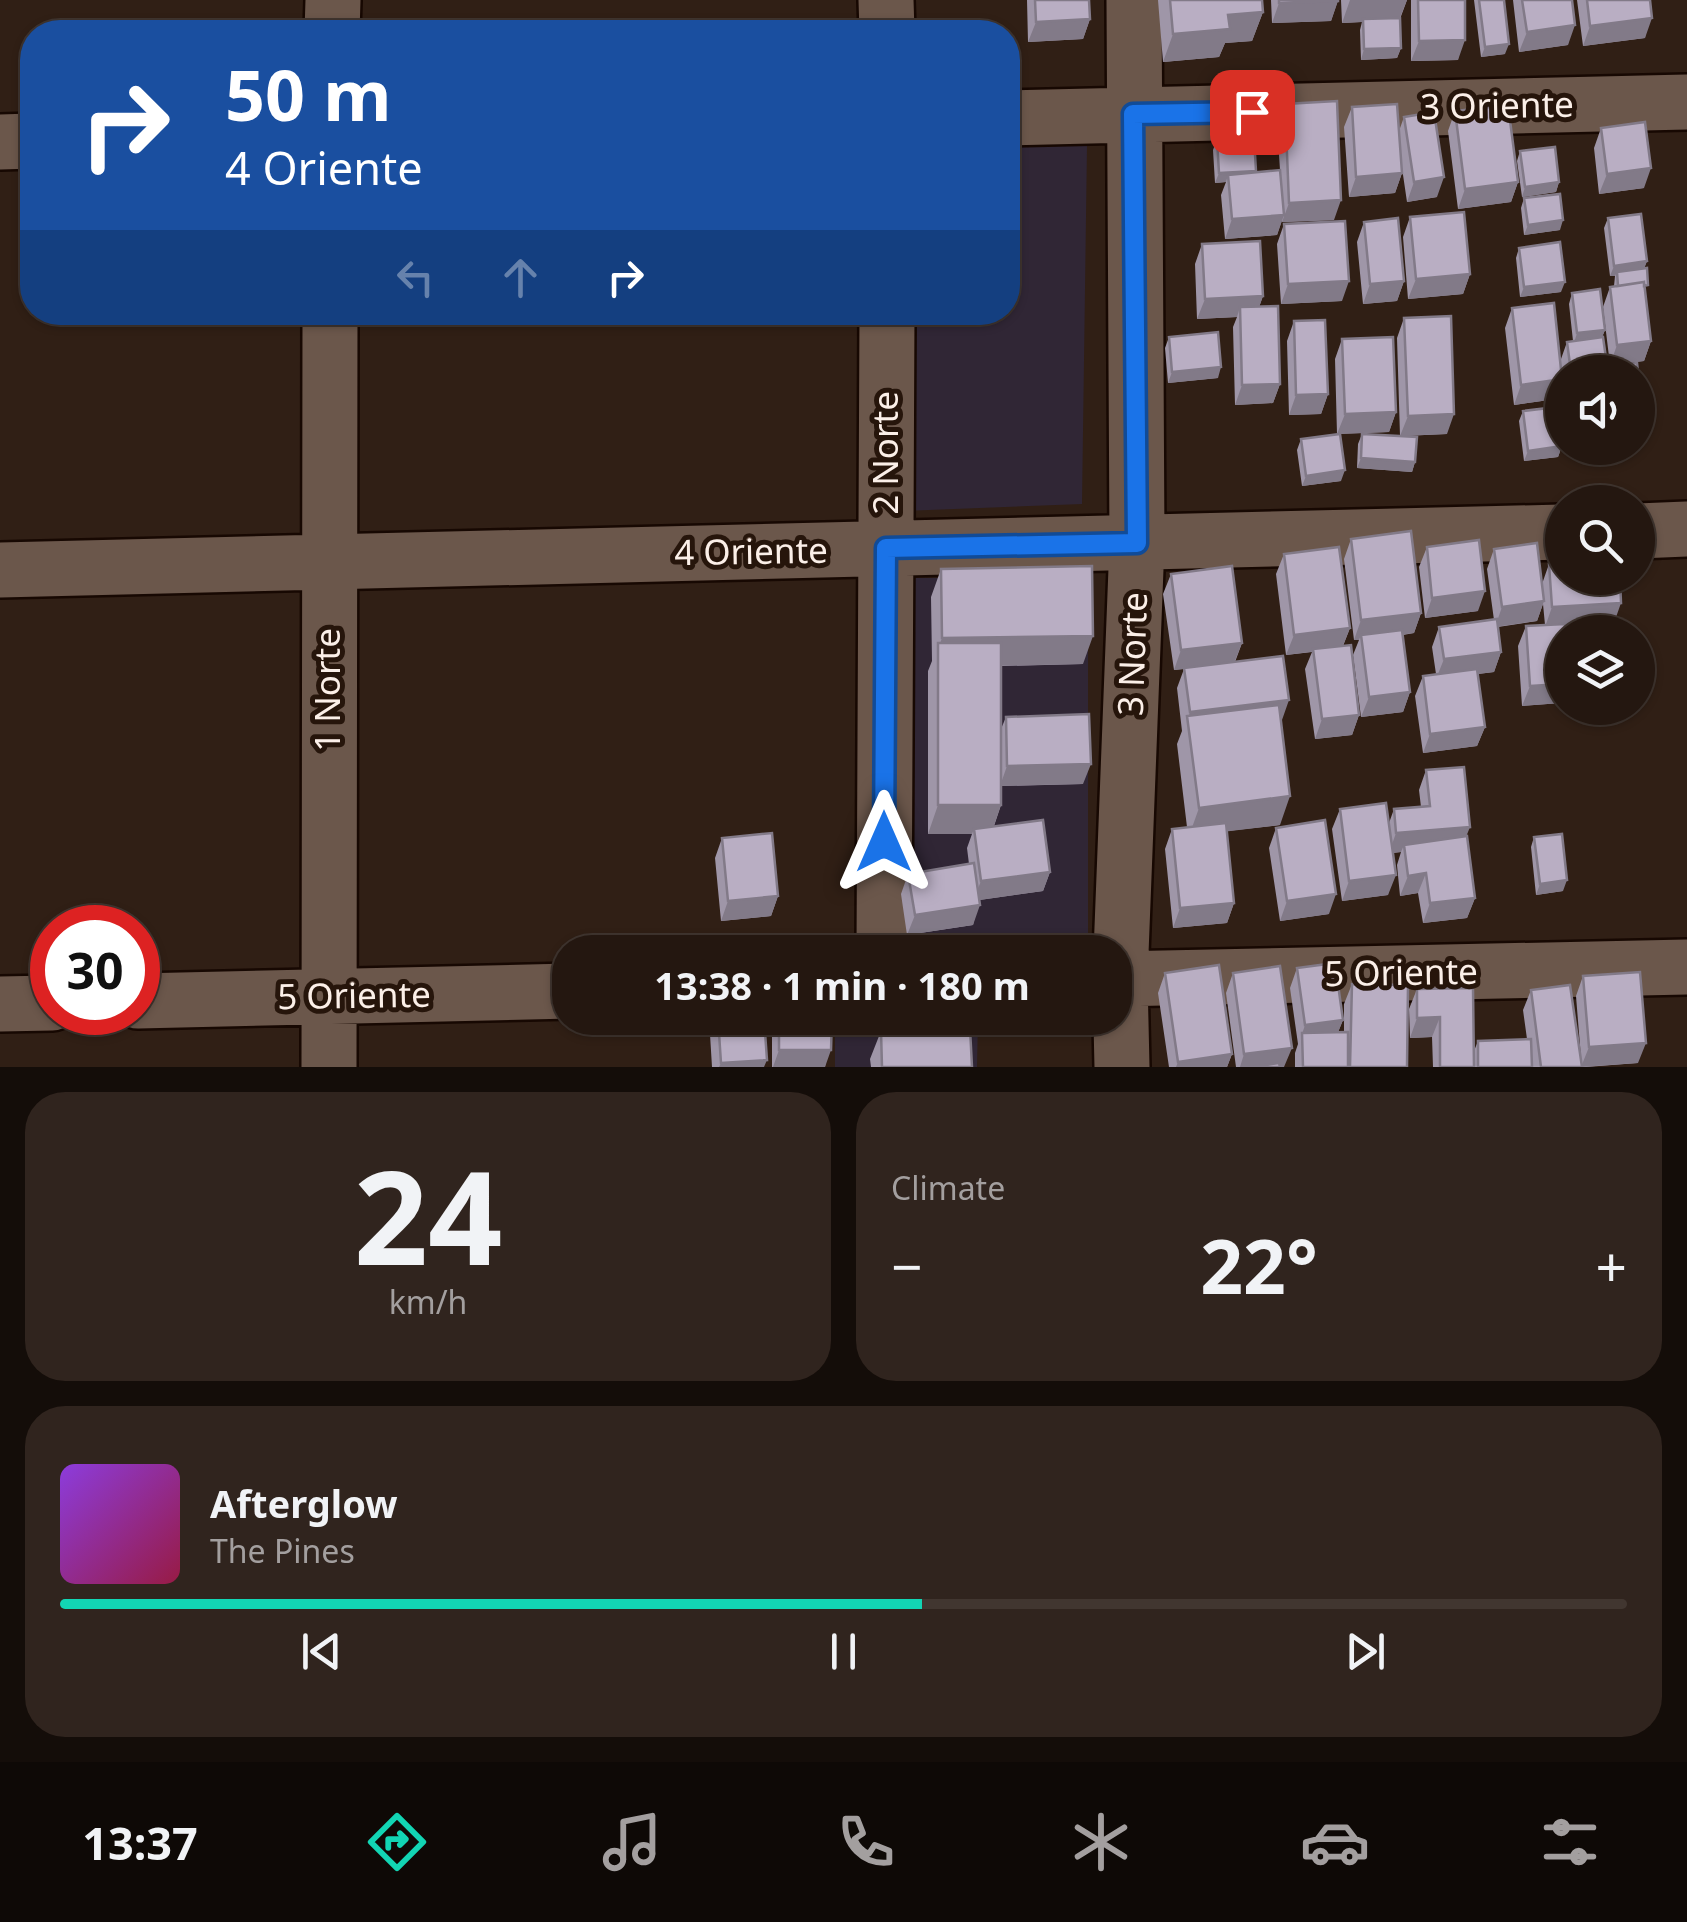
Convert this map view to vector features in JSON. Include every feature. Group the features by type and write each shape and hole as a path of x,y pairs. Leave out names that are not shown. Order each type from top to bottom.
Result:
{"street":[{"name":"3 Norte","path":"1119,935 1137,543 1134,0"},
{"name":"3 Oriente","path":"1020,118 1687,102"},
{"name":"1 Norte","path":"329,1067 330,325"},
{"name":"2 Norte","path":"884,935 887,325"},
{"path":"1655,530 1687,530"},
{"name":"4 Oriente","path":"0,570 1545,532"},
{"name":"5 Oriente","path":"1132,979 1687,967"},
{"name":"5 Oriente","path":"160,1000 552,992"},
{"path":"0,1004 30,1003"},
{"name":"3 Norte","path":"1120,1035 1122,1067"}],"shaded area":[{"path":"1020,146 1087,146 1082,504 903,511 905,325 1020,325"},
{"path":"1088,577 1088,935 897,935 903,578"},
{"path":"835,1035 978,1035 977,1067 835,1067"}],"building":[{"path":"1035,0 1089,0 1090,19 1036,22"},
{"path":"1170,0 1262,0 1263,12 1228,15 1230,29 1173,34"},
{"path":"1338,0 1338,1 1279,3"},
{"path":"1418,0 1465,0 1465,40 1419,41"},
{"path":"1479,0 1504,0 1509,44 1485,47"},
{"path":"1522,0 1572,0 1575,25 1527,32"},
{"path":"1587,0 1650,0 1652,18 1590,26"},
{"path":"1400,18 1401,48 1364,49 1363,19"},
{"path":"1337,101 1341,200 1289,203 1285,104"},
{"path":"1397,104 1402,173 1356,177 1352,107"},
{"path":"1508,105 1518,182 1465,189 1455,111"},
{"path":"1434,112 1444,177 1414,182 1404,117"},
{"path":"1645,122 1651,168 1607,174 1601,128"},
{"path":"1254,137 1256,171 1219,173 1217,139"},
{"path":"1555,147 1559,182 1525,187 1520,151"},
{"path":"1280,170 1284,215 1232,219 1228,175"},
{"path":"1560,194 1563,220 1528,225 1524,198"},
{"path":"1464,212 1470,274 1416,279 1410,217"},
{"path":"1641,214 1647,261 1614,266 1608,218"},
{"path":"1398,218 1404,281 1370,284 1364,222"},
{"path":"1345,221 1349,281 1288,284 1284,224"},
{"path":"1260,241 1263,296 1205,299 1202,244"},
{"path":"1560,242 1565,282 1524,287 1519,248"},
{"path":"1647,268 1648,285 1644,286 1644,282 1618,286 1617,272"},
{"path":"1644,282 1651,341 1617,345 1610,287"},
{"path":"1600,289 1605,330 1577,333 1572,293"},
{"path":"1554,303 1559,355 1545,355 1545,381 1521,385 1512,308"},
{"path":"1278,306 1280,384 1242,385 1240,307"},
{"path":"1451,316 1454,414 1408,416 1404,318"},
{"path":"1325,320 1328,394 1296,395 1294,321"},
{"path":"1218,332 1221,367 1172,372 1169,337"},
{"path":"1393,337 1396,412 1345,414 1342,339"},
{"path":"1603,337 1606,355 1569,355 1567,342"},
{"path":"1545,408 1545,448 1528,451 1523,411"},
{"path":"1340,434 1345,470 1306,476 1301,439"},
{"path":"1362,434 1417,437 1415,462 1361,458"},
{"path":"1411,531 1421,613 1361,620 1351,539"},
{"path":"1479,540 1485,591 1432,598 1427,547"},
{"path":"1537,543 1544,601 1502,607 1494,549"},
{"path":"1339,547 1350,628 1294,635 1284,554"},
{"path":"1092,566 1093,636 942,638 941,569"},
{"path":"1232,566 1242,643 1181,650 1171,574"},
{"path":"1551,595 1621,595 1621,603 1552,607"},
{"path":"1497,619 1501,652 1444,659 1439,627"},
{"path":"1545,625 1545,685 1530,686 1526,626"},
{"path":"1402,630 1410,692 1369,697 1361,635"},
{"path":"938,643 1001,643 1001,805 938,805"},
{"path":"1351,645 1359,715 1322,719 1313,649"},
{"path":"1283,656 1289,700 1190,712 1184,668"},
{"path":"1477,669 1485,727 1430,734 1423,676"},
{"path":"1279,705 1290,796 1199,808 1187,716"},
{"path":"1089,714 1091,764 1007,766 1006,717"},
{"path":"1464,767 1470,827 1396,833 1394,809 1430,806 1426,770"},
{"path":"1386,803 1396,875 1349,881 1340,809"},
{"path":"1043,820 1050,872 981,881 974,829"},
{"path":"1325,820 1336,894 1287,901 1276,828"},
{"path":"1226,823 1234,903 1180,908 1172,829"},
{"path":"772,833 778,896 728,901 722,838"},
{"path":"1562,834 1567,880 1540,884 1534,837"},
{"path":"1467,836 1475,898 1430,903 1426,873 1408,876 1404,845"},
{"path":"974,863 980,905 915,915 908,874"},
{"path":"1335,963 1343,1020 1305,1025 1297,968"},
{"path":"1219,965 1232,1054 1178,1062 1165,973"},
{"path":"1280,966 1292,1048 1244,1054 1233,973"},
{"path":"1640,972 1646,1043 1589,1047 1583,976"},
{"path":"1352,984 1408,985 1407,1067 1350,1067"},
{"path":"1570,985 1582,1067 1541,1067 1531,990"},
{"path":"1473,988 1474,1067 1440,1067 1440,1017 1417,1018 1417,989"},
{"path":"1348,1032 1348,1067 1303,1067 1302,1033"},
{"path":"719,1035 765,1035 767,1060 721,1063"},
{"path":"779,1035 831,1035 831,1050 779,1050"},
{"path":"881,1035 970,1035 972,1067 882,1067"},
{"path":"1531,1039 1532,1067 1478,1067 1478,1041"}],"route":[{"path":"884,842 886,548 1137,543 1133,114 1252,112"}]}
